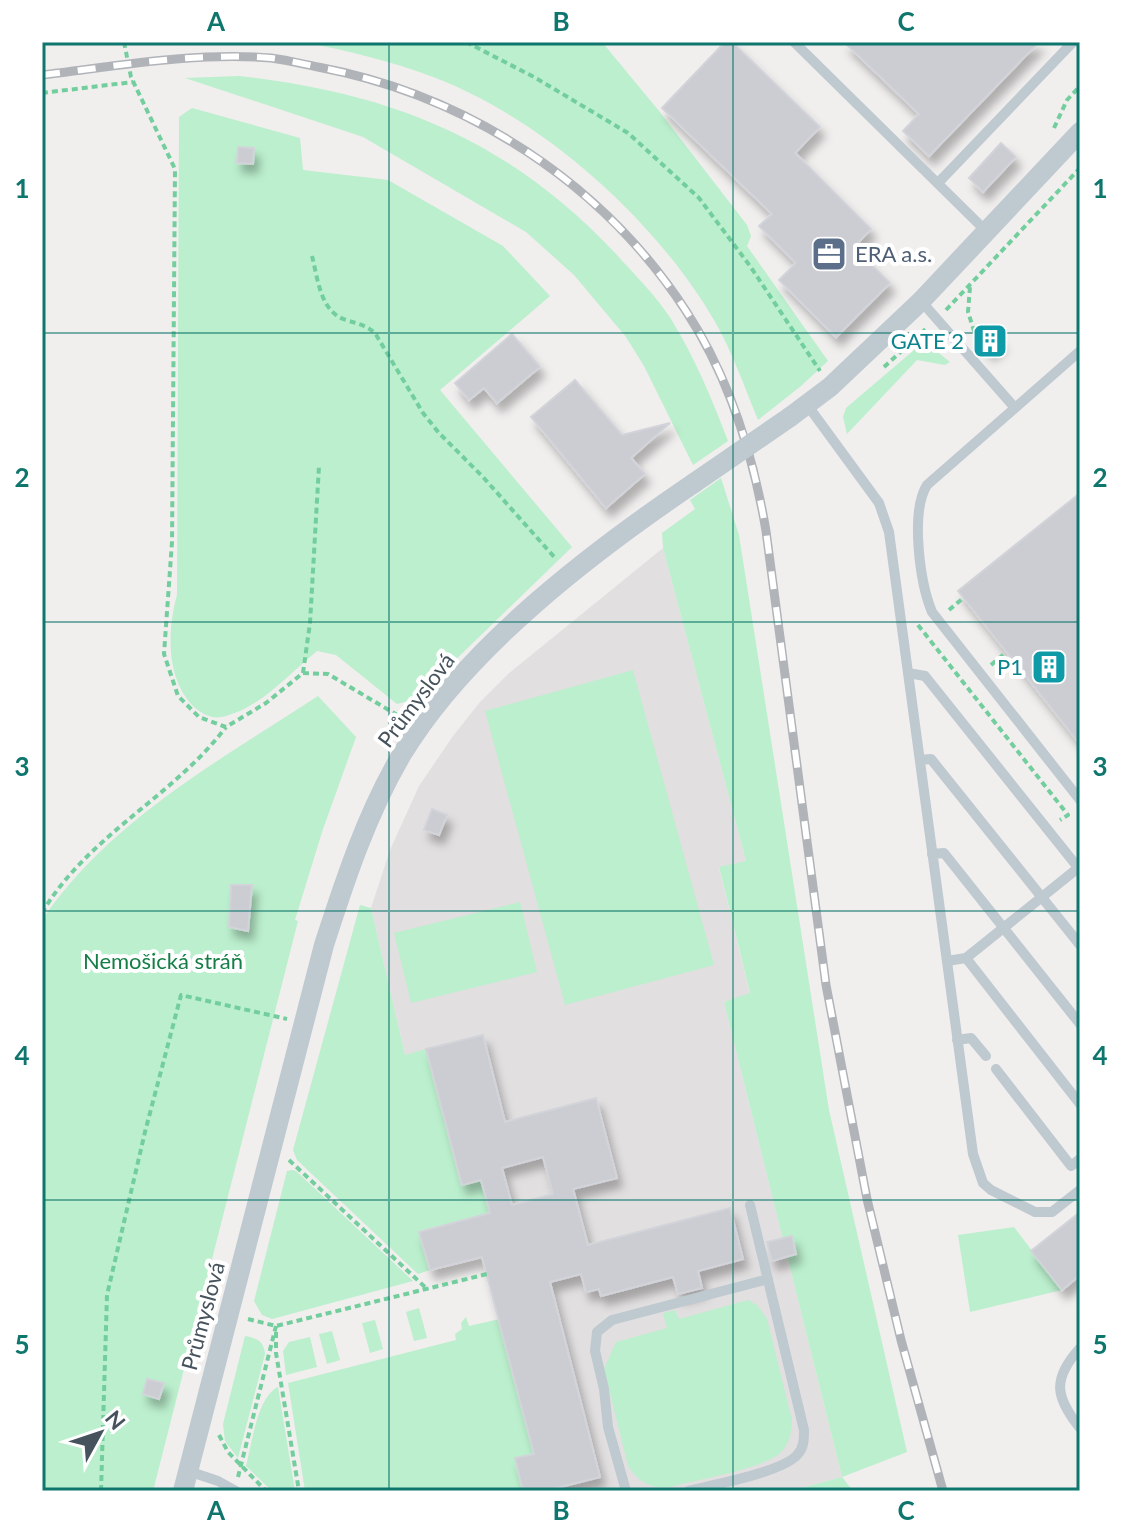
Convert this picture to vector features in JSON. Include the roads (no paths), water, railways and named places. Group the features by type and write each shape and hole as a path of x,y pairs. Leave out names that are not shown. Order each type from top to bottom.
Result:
{"street":[{"name":"Průmyslová","path":"185,1481 343,884 388,779 420,728 476,660 535,604 647,515 799,412 830,387 921,301 1080,130"}],"lane":[{"path":"794,42 986,231"},
{"path":"938,183 1073,42"},
{"path":"921,301 1015,408"},
{"path":"1080,351 939,472 921,494 918,522 924,585 932,612 1080,800"},
{"path":"799,412 872,492 885,516 973,1154 983,1183 991,1190 1041,1214 1052,1212 1080,1190"},
{"path":"908,673 925,676 1079,869 966,958 947,961"},
{"path":"920,760 931,759 1080,945"},
{"path":"932,854 944,853 1080,1024"},
{"path":"966,958 1080,1104"},
{"path":"957,1040 971,1038 986,1056"},
{"path":"996,1069 1071,1166 1080,1159"},
{"path":"688,1491 781,1467 799,1453 804,1442 804,1430 750,1205"},
{"path":"626,1491 607,1421 594,1345 597,1332 612,1320 768,1279"},
{"path":"1080,1348 1068,1362 1059,1387 1062,1401 1080,1428"},
{"path":"185,1481 218,1481 236,1491"}],"railway":[{"path":"42,75 185,58 271,58 373,80 427,99 478,123 527,152 572,185 614,223 652,265 686,311 727,389 761,502 826,985 867,1199 901,1340 943,1491"}],"place":[{"name":"ERA a.s.","path":"829,254"},
{"name":"GATE 2","path":"990,341"},
{"name":"P1","path":"1049,667"}],"park label":[{"name":"Nemošická stráň","path":"163,961"}]}
